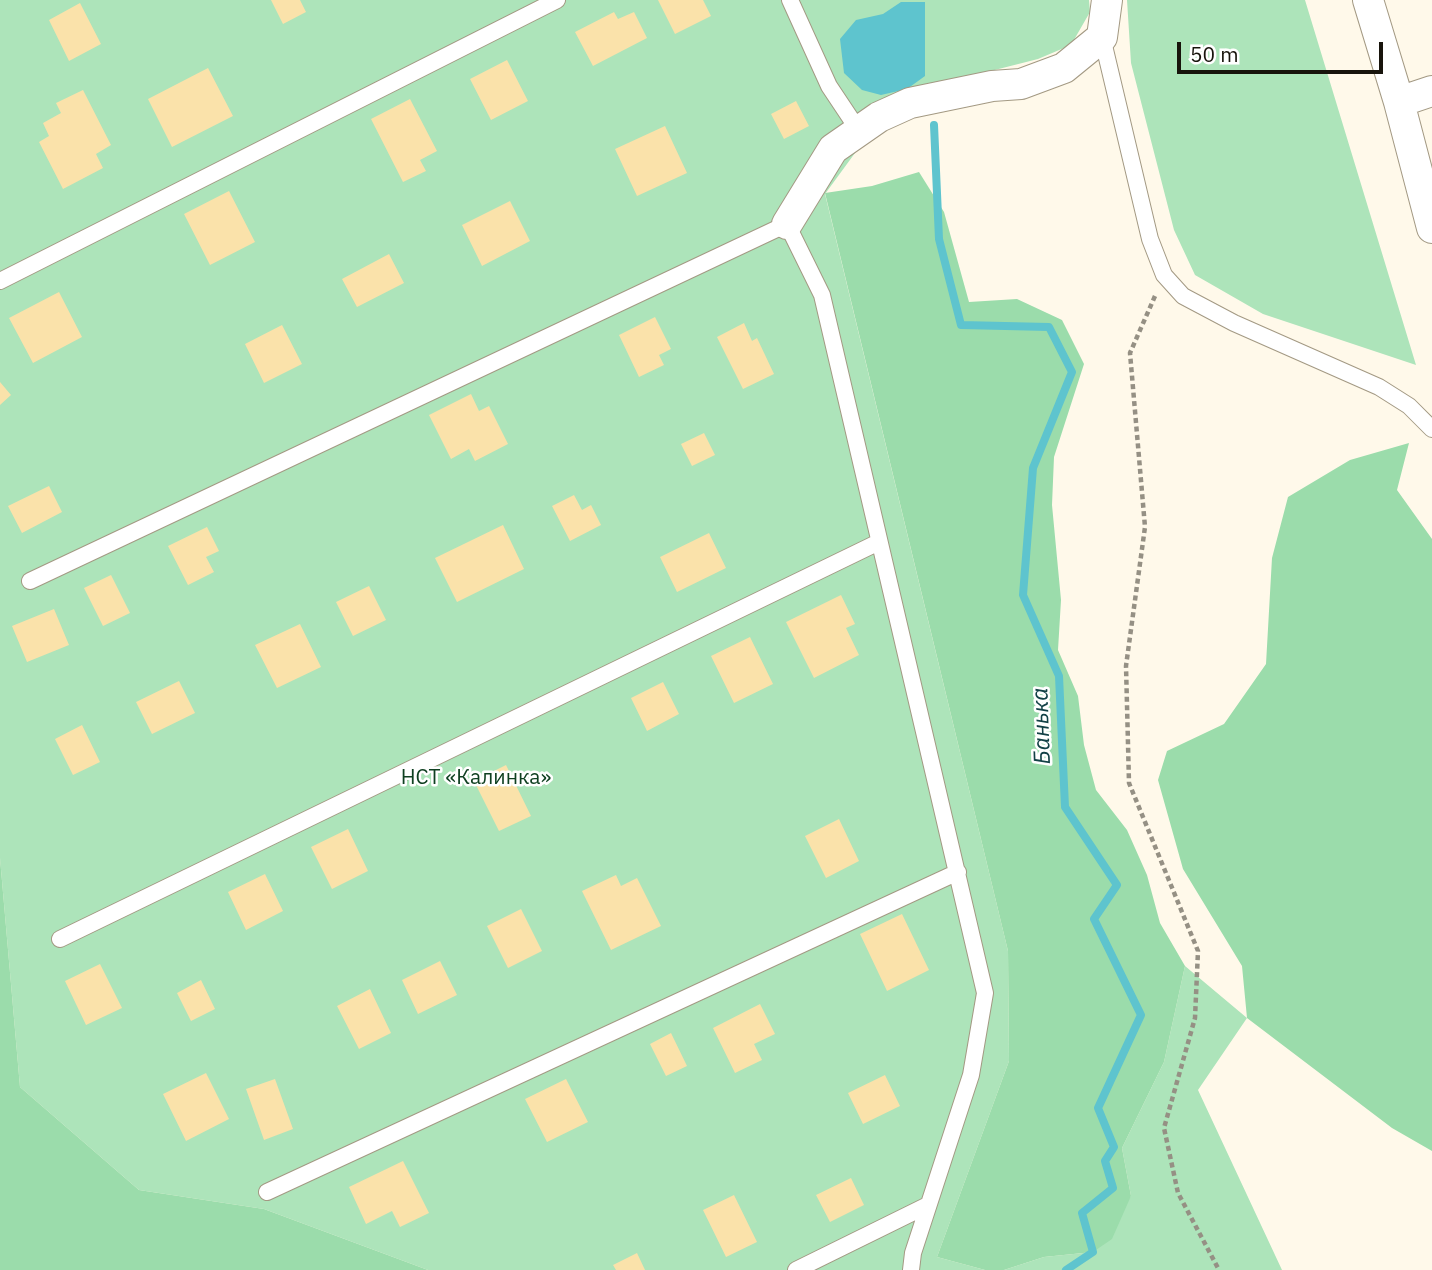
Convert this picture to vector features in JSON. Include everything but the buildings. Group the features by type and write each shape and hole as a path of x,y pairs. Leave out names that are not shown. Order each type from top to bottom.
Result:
{"street":[{"path":"787,224 832,149 879,117 910,103 992,86 1021,84 1064,68 1102,37 1107,0"},
{"path":"1367,0 1399,102 1430,222"},
{"path":"1399,102 1432,91"}],"lane":[{"path":"0,281 557,0"},
{"path":"790,0 829,86 859,131"},
{"path":"1102,37 1150,239 1164,275 1183,296 1234,323 1379,387 1409,407 1432,429"},
{"path":"30,581 787,224 822,295 985,993 971,1076 913,1253 911,1270"},
{"path":"60,939 879,542"},
{"path":"267,1192 958,872"},
{"path":"796,1270 929,1205"}],"path":[{"path":"1164,275 1130,353 1145,527 1126,666 1129,783 1198,951 1195,1018 1164,1128 1178,1194 1219,1270"}],"green space":[{"name":"НСТ «Калинка»","path":"0,0 1089,0 1090,12 1071,45 1038,59 916,90 860,111 874,127 825,194 1008,951 1009,1061 937,1257 985,1270 428,1270 264,1209 139,1190 20,1087 0,858"},
{"path":"1127,0 1305,0 1416,365 1263,314 1195,275 1174,230 1131,63"},
{"path":"919,172 944,212 969,302 1017,299 1062,320 1084,364 1054,457 1052,505 1061,600 1058,650 1078,696 1084,745 1096,790 1127,830 1147,875 1160,923 1185,966 1164,1062 1122,1148 1131,1196 1112,1239 1093,1252 1044,1257 1004,1270 985,1270 937,1257 1009,1061 1008,951 825,193 872,186"},
{"path":"1409,443 1397,490 1432,539 1432,1151 1392,1128 1247,1018 1242,966 1183,869 1158,780 1167,751 1224,724 1266,664 1272,558 1288,497 1350,460"},
{"path":"0,858 20,1087 139,1190 264,1209 428,1270 0,1270"},
{"path":"1185,966 1247,1018 1198,1090 1282,1270 1004,1270 1044,1257 1093,1252 1131,1196 1122,1148 1164,1062"}],"water":[{"path":"901,2 925,2 925,76 907,89 881,95 862,90 844,73 840,39 856,20 883,14"}],"waterway":[{"name":"Банька","path":"934,125 939,239 961,325 1049,327 1072,372 1033,468 1023,595 1059,676 1065,807 1117,885 1094,919 1141,1015 1098,1108 1114,1147 1105,1161 1113,1188 1082,1213 1093,1252 1066,1270"}]}
